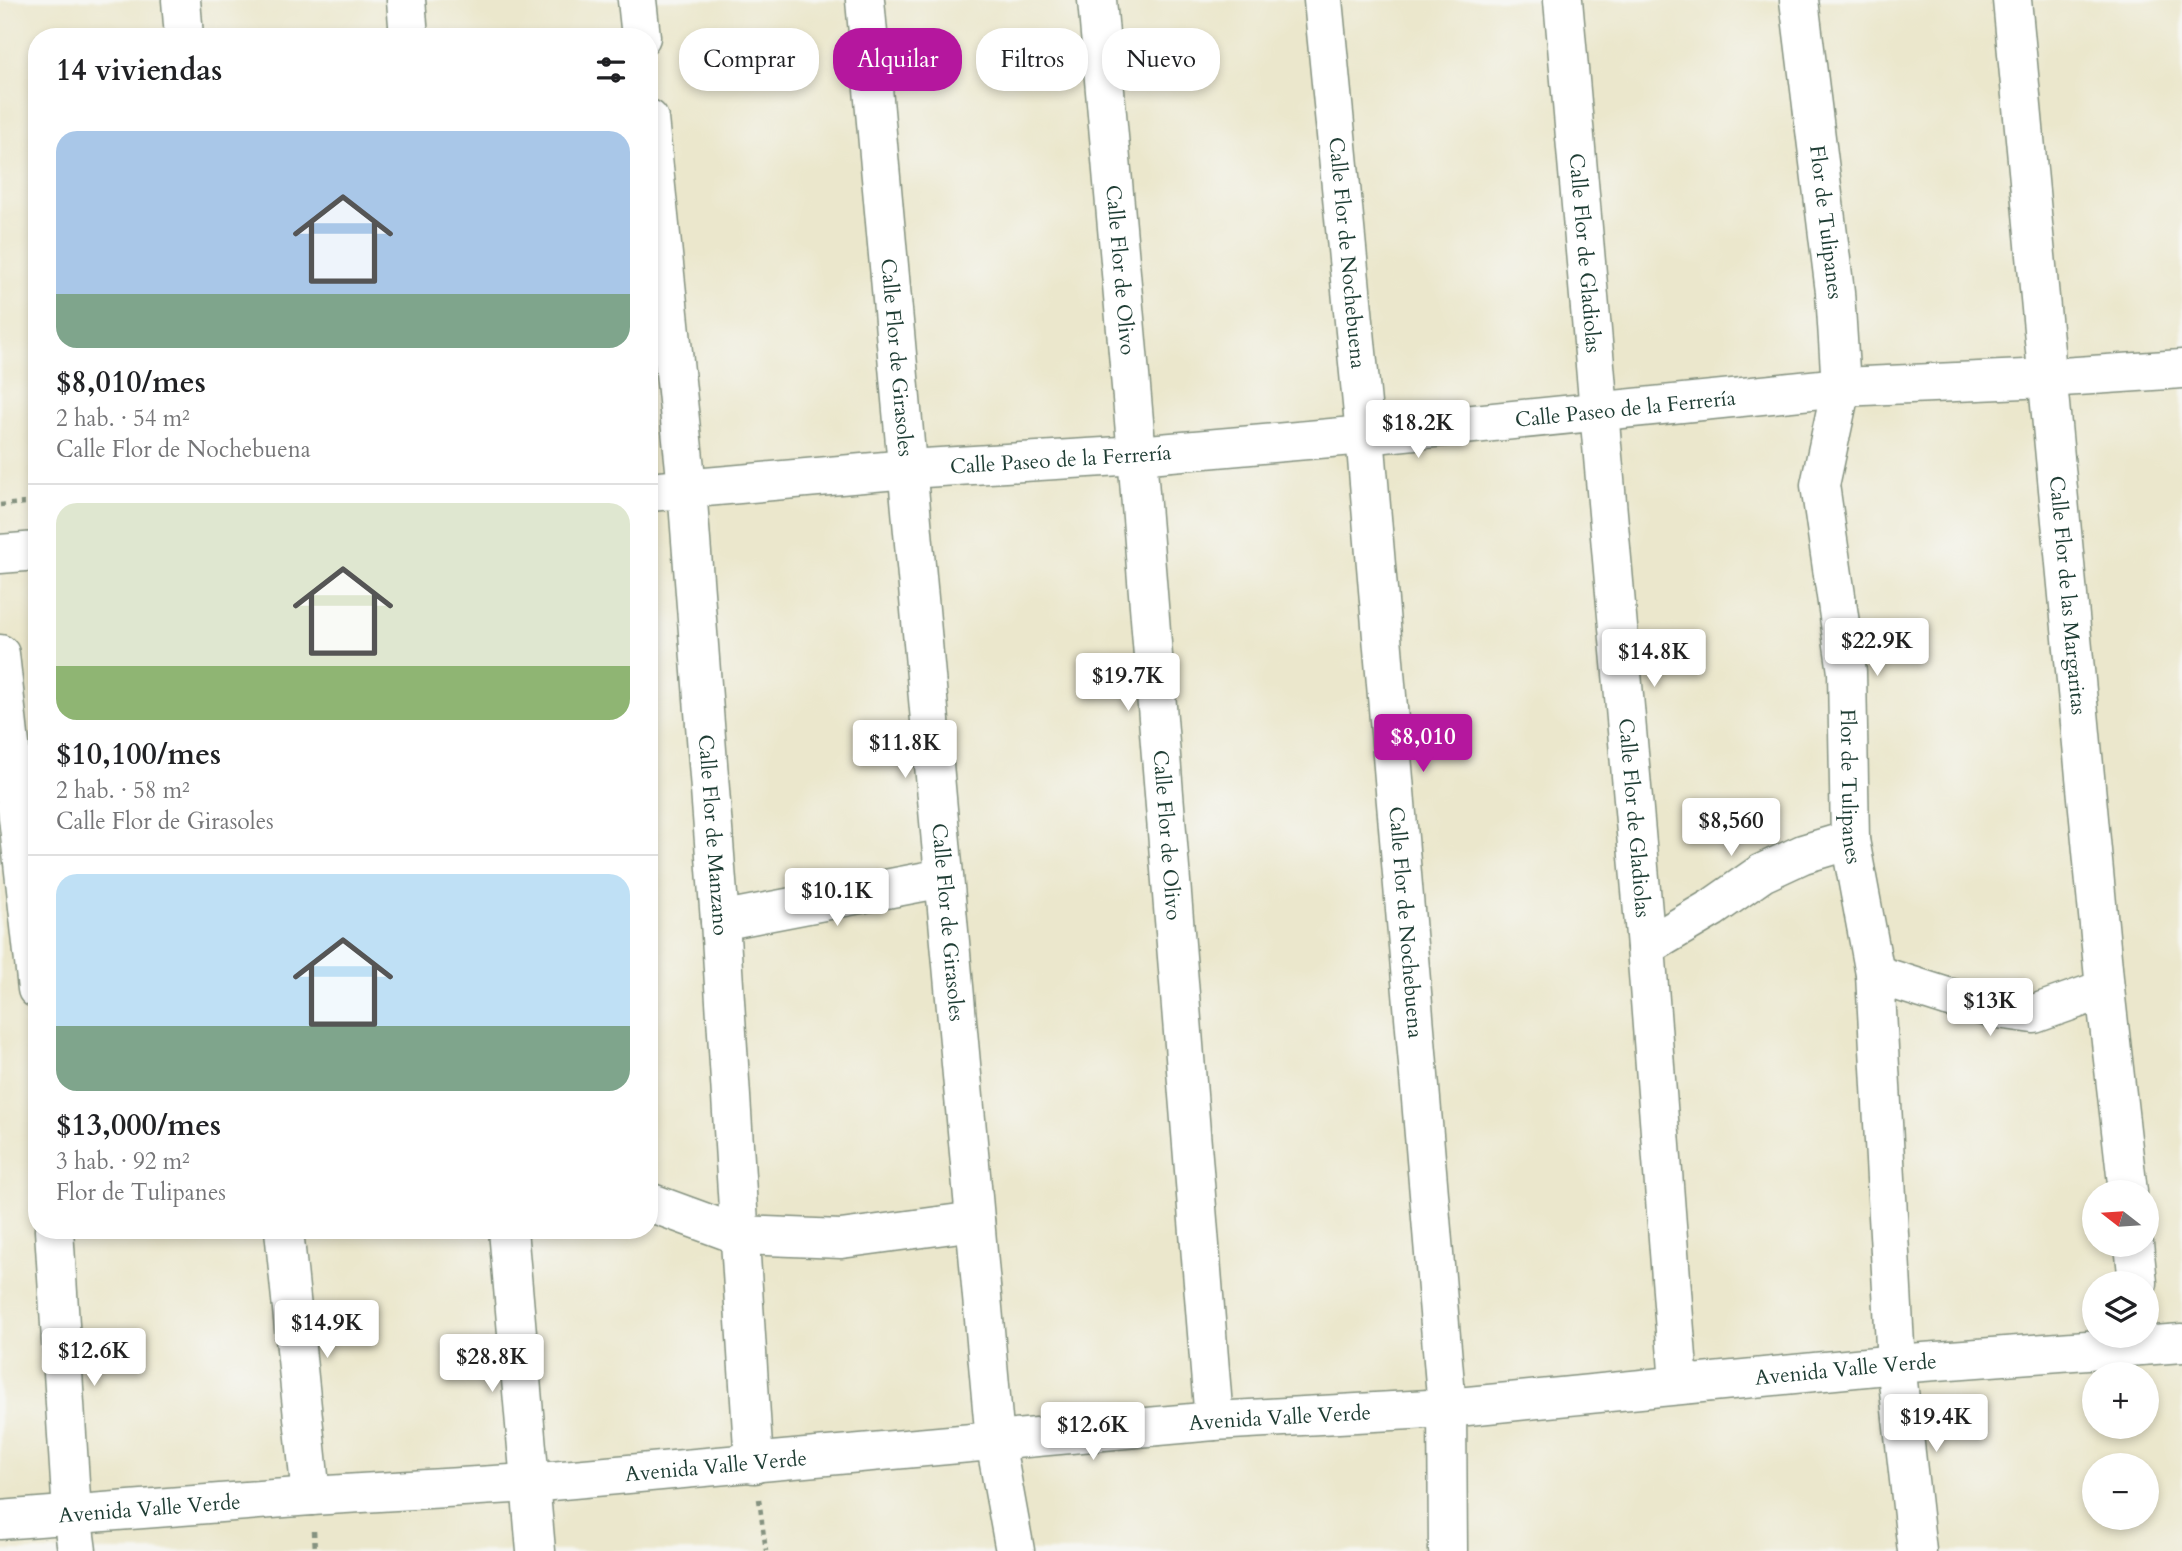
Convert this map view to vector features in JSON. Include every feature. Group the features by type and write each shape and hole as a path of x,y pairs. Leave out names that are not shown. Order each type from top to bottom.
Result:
{"street":[{"path":"181,0 183,28"},
{"path":"406,0 408,28"},
{"path":"637,0 640,28"},
{"name":"Calle Flor de Girasoles","path":"865,0 995,1441 1015,1551"},
{"name":"Calle Flor de Olivo","path":"1097,0 1137,455 1214,1421"},
{"name":"Calle Flor de Nochebuena","path":"1323,0 1365,435 1447,1408 1448,1551"},
{"name":"Calle Flor de Gladiolas","path":"1563,0 1646,947 1679,1384"},
{"name":"Flor de Tulipanes","path":"1799,0 1835,292 1841,387 1820,485 1847,672 1850,840 1875,974 1896,1364 1917,1551"},
{"name":"Calle Flor de las Margaritas","path":"2012,0 2105,989 2127,1180"},
{"name":"Calle Flor de Manzano","path":"658,206 687,488 720,921 754,1464"},
{"name":"Calle Paseo de la Ferrería","path":"658,491 908,469 1137,455 1365,435 1841,387 2182,369"},
{"path":"0,554 28,552"},
{"path":"0,654 28,908"},
{"path":"1646,947 1712,908 1762,873 1803,854 1850,840"},
{"path":"720,921 943,878"},
{"path":"1875,974 1947,997 1991,1008 2034,1014 2105,989"},
{"path":"658,1205 739,1236 841,1239 975,1221"},
{"path":"55,1239 72,1514 77,1551"},
{"path":"285,1239 311,1496"},
{"path":"509,1239 536,1551"},
{"name":"Avenida Valle Verde","path":"0,1520 311,1496 529,1483 1214,1421 1447,1408 2082,1348"}],"path":[{"path":"0,505 28,503"},
{"path":"754,1464 766,1551"}]}
